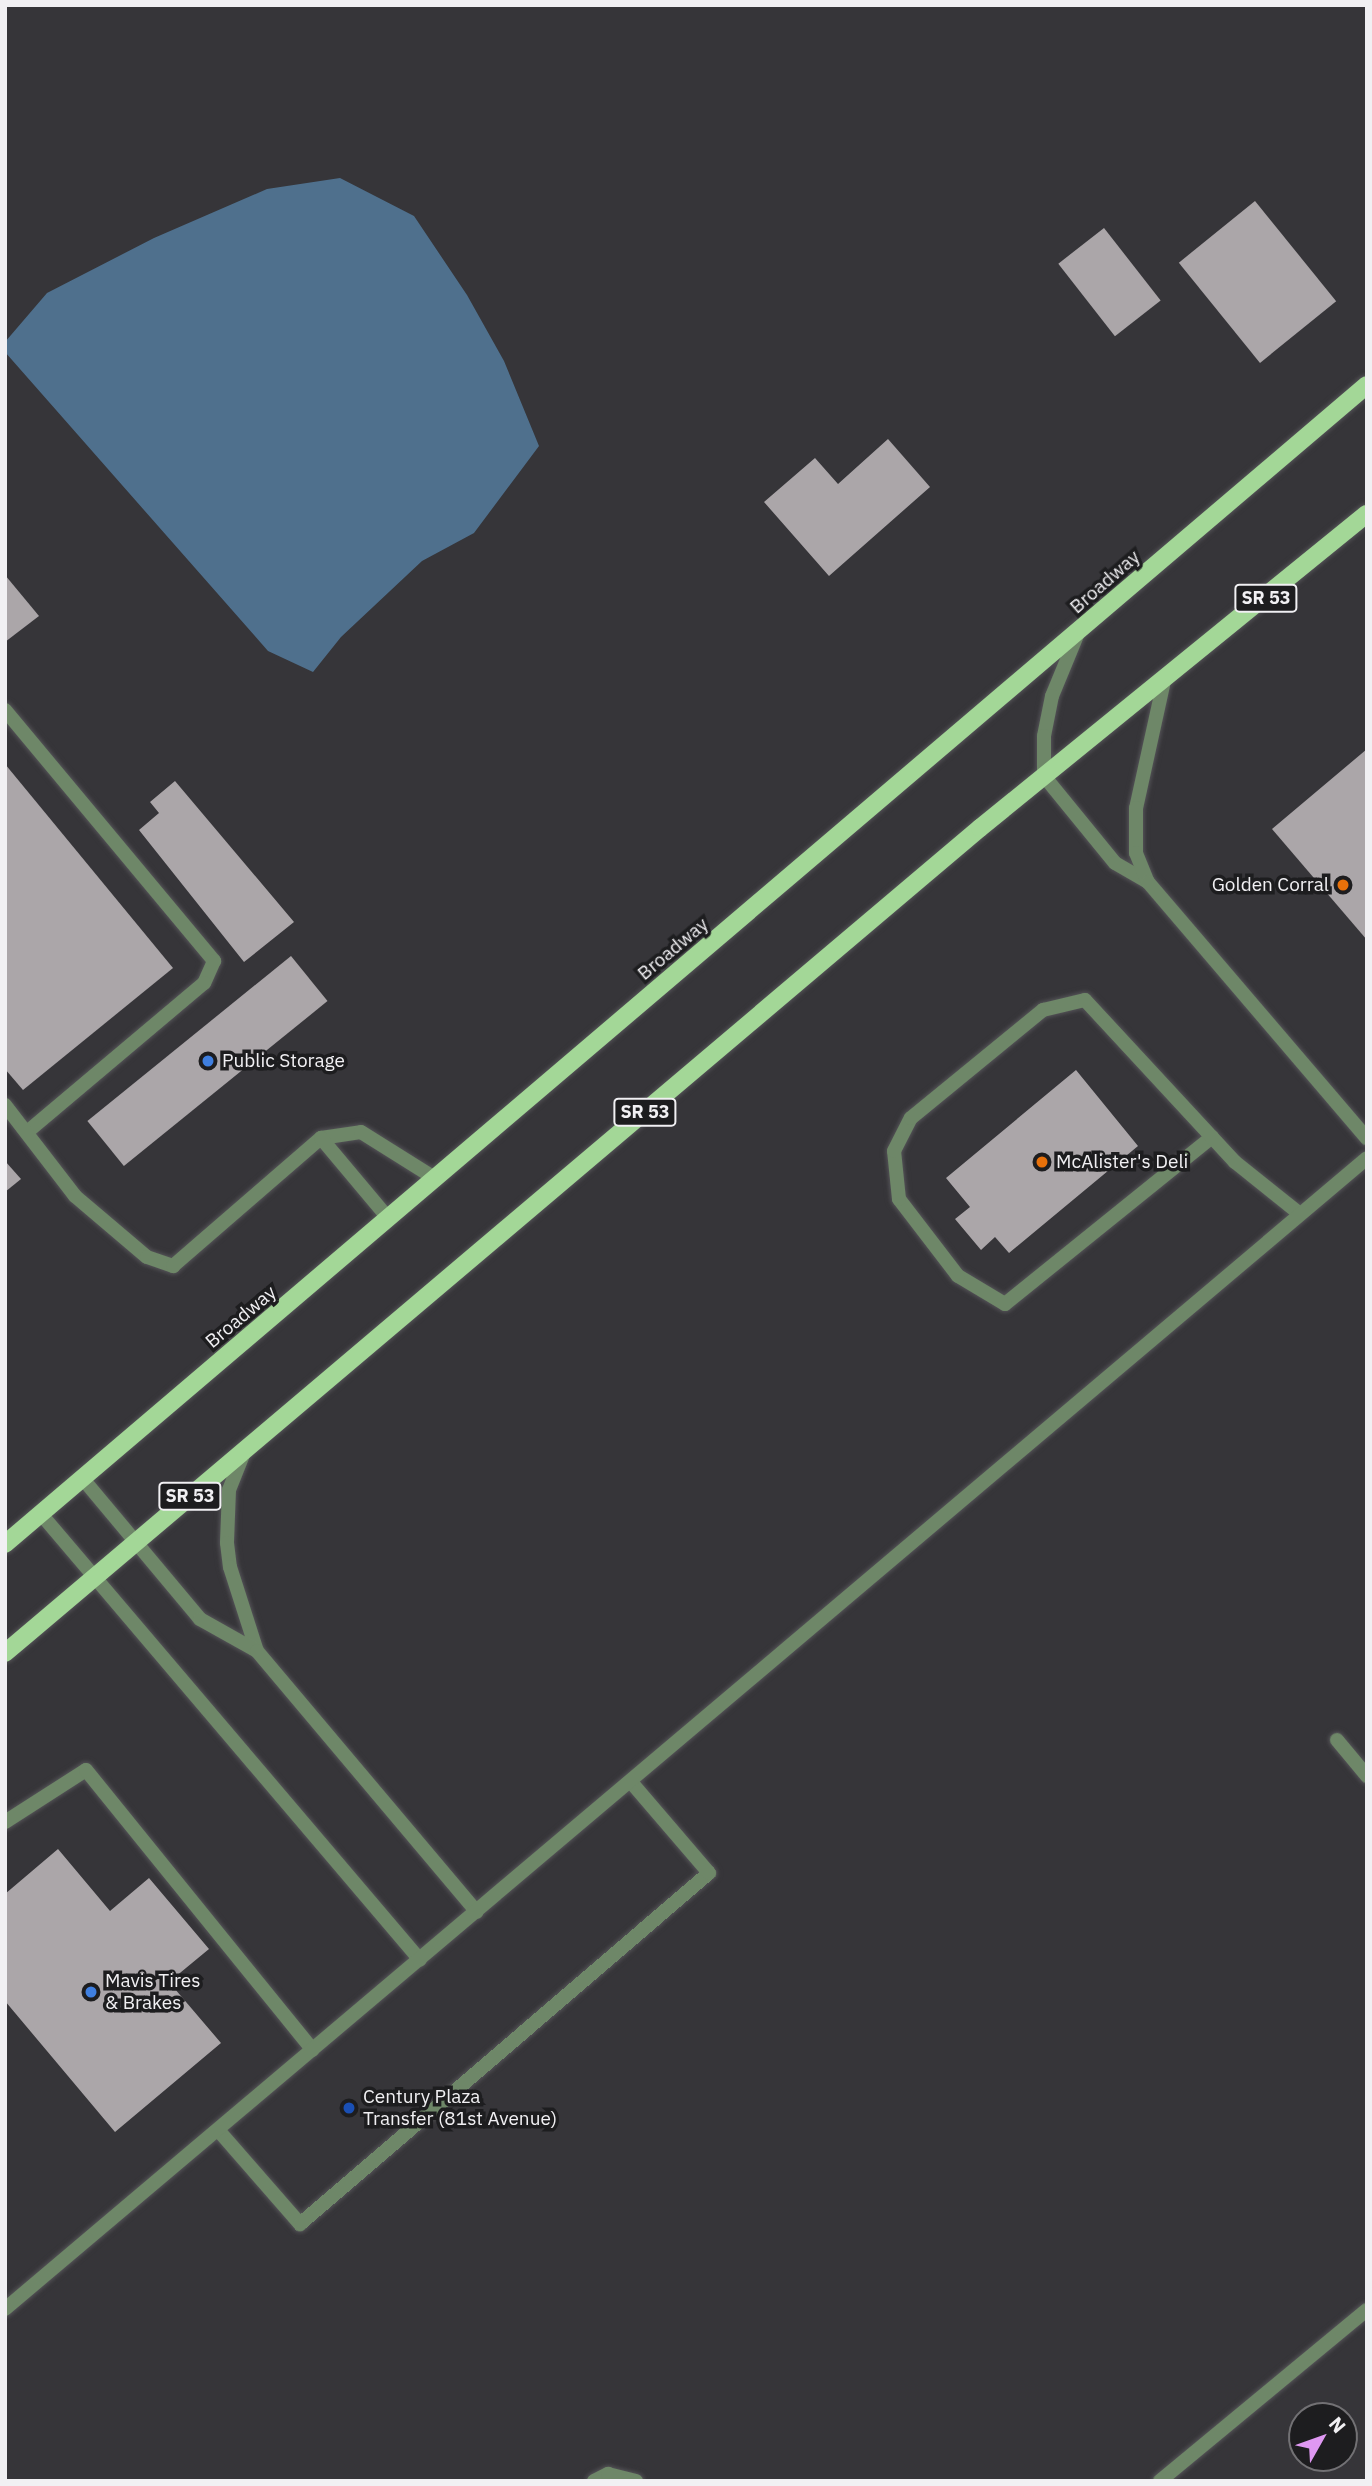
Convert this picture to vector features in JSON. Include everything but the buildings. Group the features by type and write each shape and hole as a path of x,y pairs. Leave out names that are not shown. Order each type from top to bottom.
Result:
{"main road":[{"name":"Broadway","path":"5,1544 1367,385"},
{"name":"SR 53","path":"5,1653 1044,776 1367,514"}],"lane":[{"path":"1078,633 1052,696 1044,736 1044,776 1115,863 1147,882 1367,1138"},
{"path":"1147,882 1136,853 1136,808 1164,681"},
{"path":"5,710 214,961 204,983 27,1132"},
{"path":"1212,1137 1005,1304 958,1276 899,1199 894,1151 911,1118 1042,1010 1085,1000 1212,1137 1300,1214"},
{"path":"5,1105 75,1196 147,1257 173,1266 321,1138 361,1132 436,1178"},
{"path":"321,1138 389,1219"},
{"path":"5,2309 1367,1158"},
{"path":"245,1449 229,1490 227,1543 230,1567 257,1651"},
{"path":"82,1479 200,1619 257,1651 477,1912"},
{"path":"41,1514 420,1960"},
{"path":"1337,1740 1367,1776"},
{"path":"5,1822 86,1770 313,2050"},
{"path":"218,2130 300,2224 709,1873 631,1782"},
{"path":"1160,2481 1367,2310"},
{"path":"594,2481 608,2474 636,2481"}],"water":[{"path":"340,178 414,216 467,295 504,361 539,446 474,533 422,561 341,637 313,672 268,651 5,352 5,342 47,293 154,238 267,189"}],"place":[{"name":"Golden Corral","path":"1343,885"},
{"name":"Public Storage","path":"208,1061"},
{"name":"McAlister's Deli","path":"1042,1162"},
{"name":"Mavis Tires & Brakes","path":"91,1992"},
{"name":"Century Plaza Transfer (81st Avenue)","path":"349,2108"}]}
